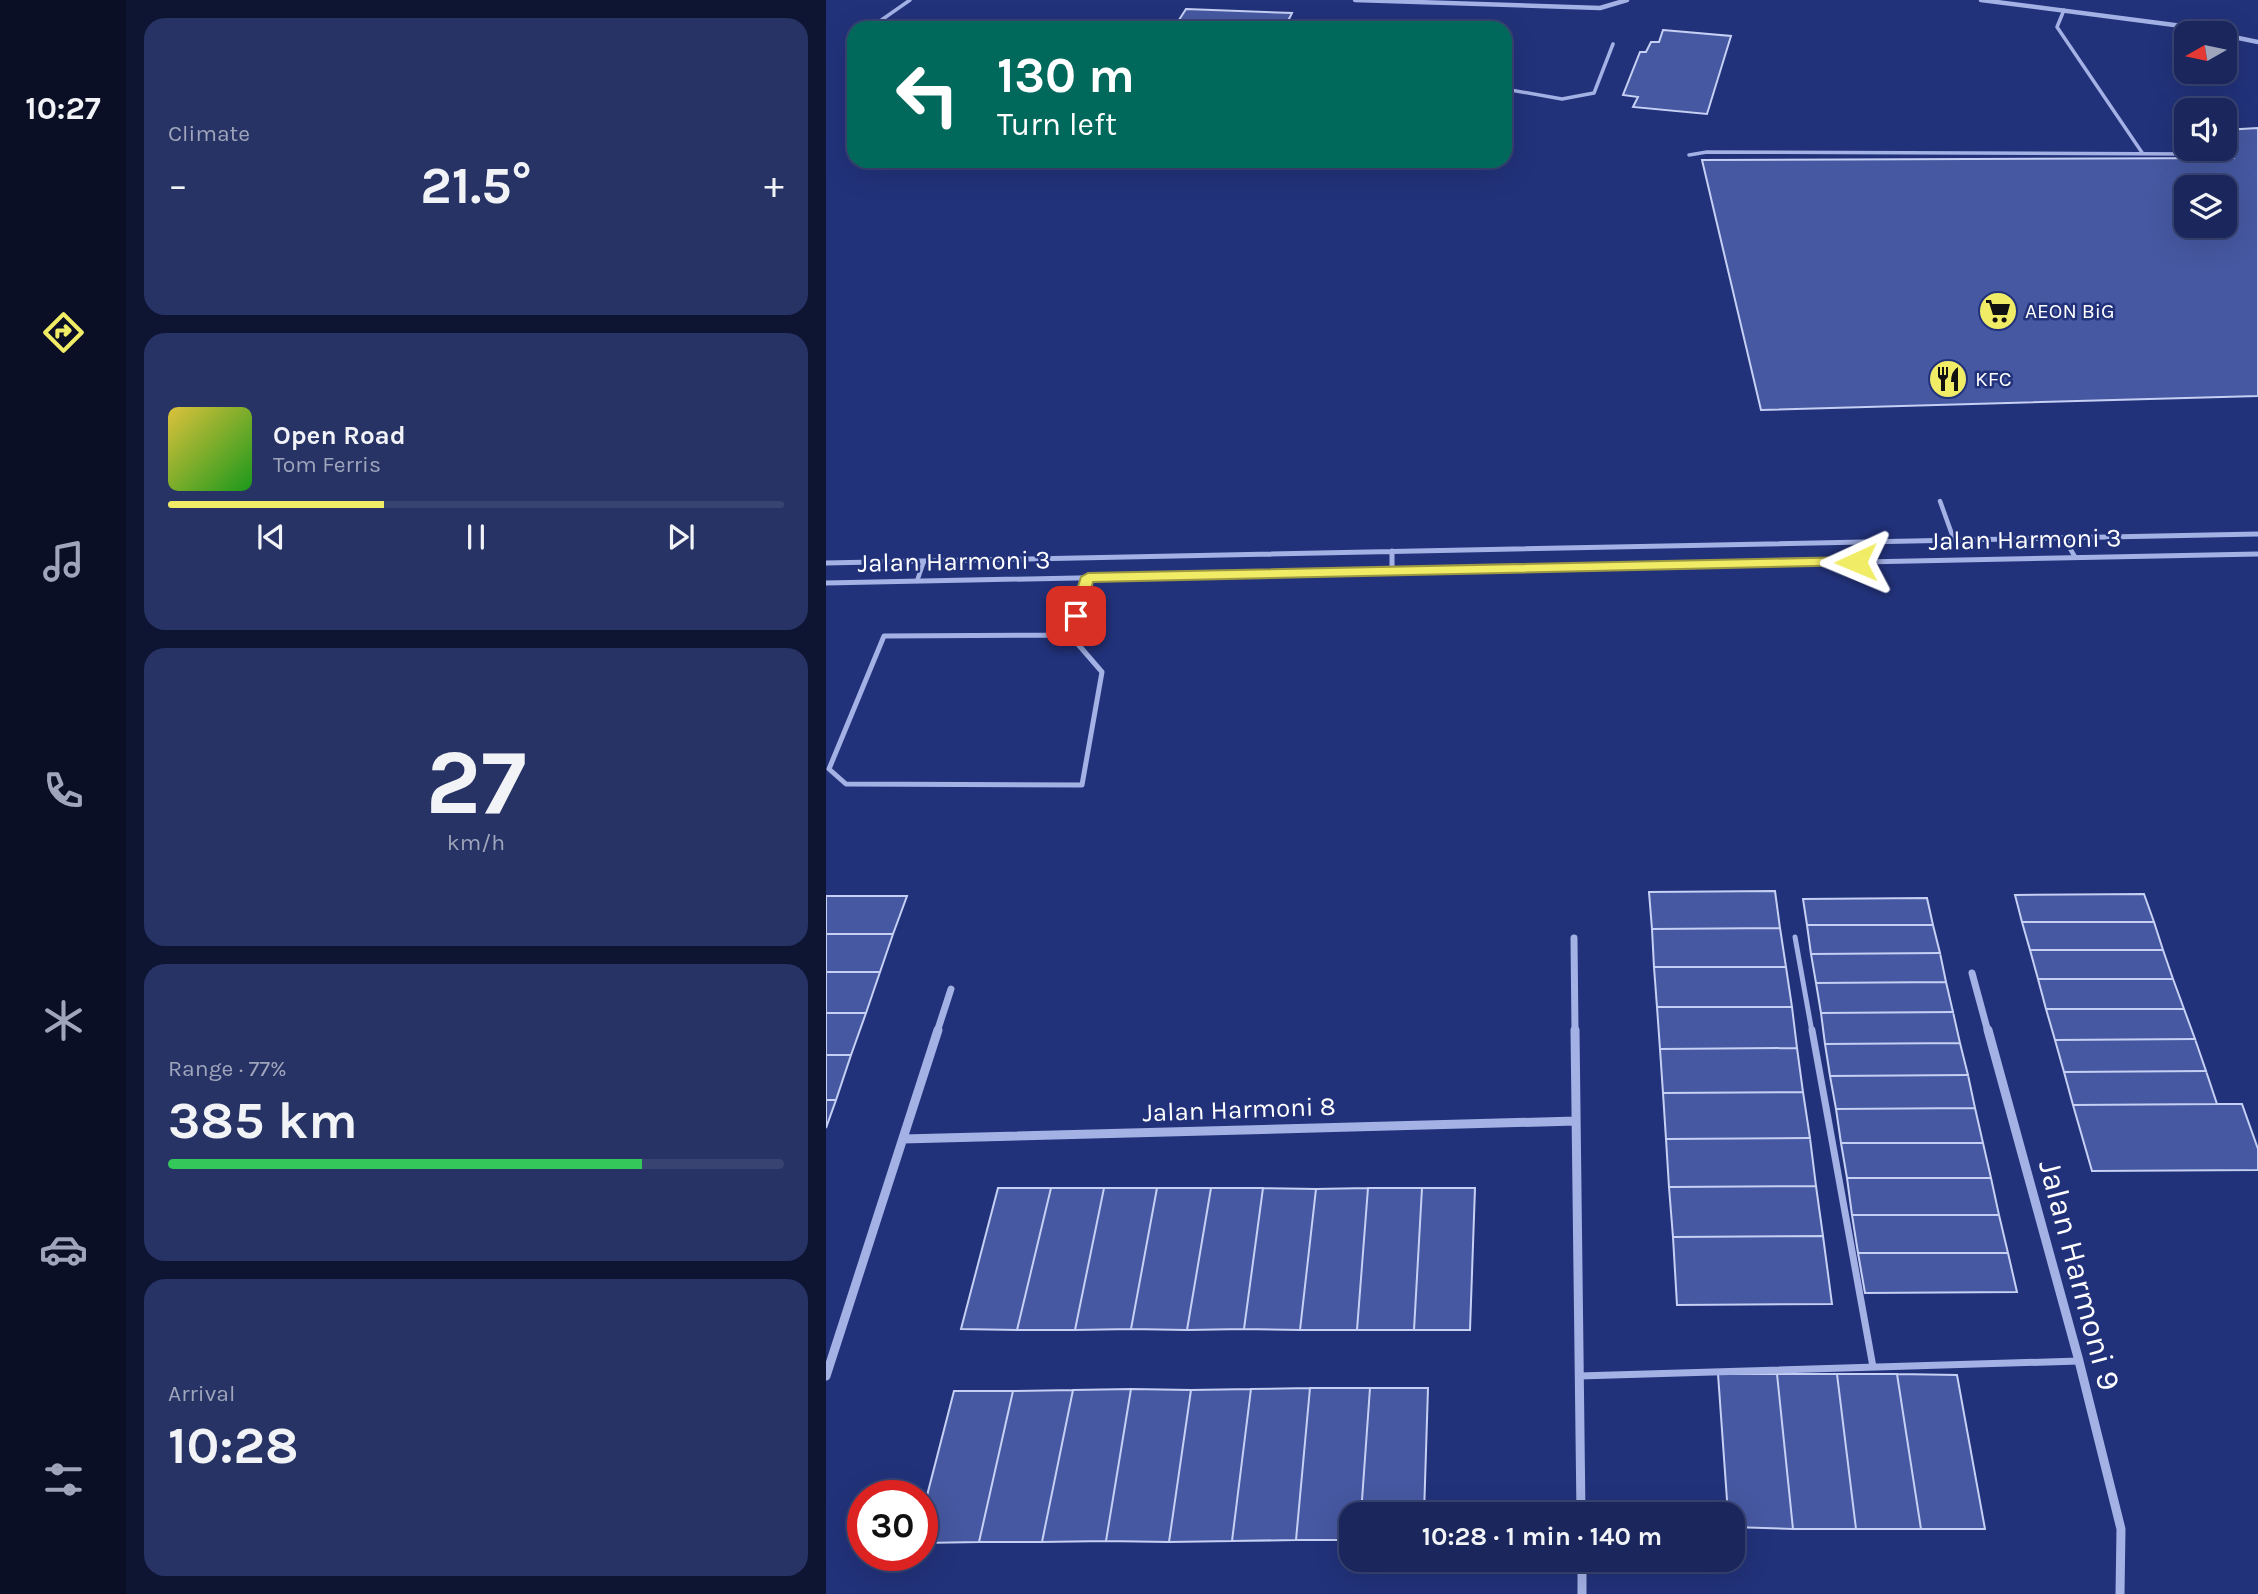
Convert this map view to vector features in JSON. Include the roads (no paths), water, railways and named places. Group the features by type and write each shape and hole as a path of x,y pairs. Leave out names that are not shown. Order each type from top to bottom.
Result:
{"street":[{"path":"1355,0 1600,8 1627,0"},
{"path":"1981,0 2174,25"},
{"path":"2237,38 2258,42"},
{"name":"Jalan Harmoni 3","path":"826,563 2258,534"},
{"path":"1392,551 1392,571"},
{"name":"Jalan Harmoni 3","path":"826,583 2258,554"},
{"path":"1574,938 1581,1502"},
{"name":"Jalan Harmoni 9","path":"1972,973 2079,1361 2121,1529 2120,1594"},
{"path":"826,1376 951,989"},
{"name":"Jalan Harmoni 8","path":"903,1139 1576,1121"},
{"path":"1582,1572 1582,1594"}],"lane":[{"path":"880,21 910,0"},
{"path":"2064,10 2057,27 2143,154"},
{"path":"1512,90 1565,99 1583,99 1594,93 1613,44"},
{"path":"1689,155 1721,152 2174,154"},
{"path":"1940,501 1954,540"},
{"path":"2064,538 2075,558"},
{"path":"916,581 924,561"},
{"path":"1070,635 1088,577"},
{"path":"1070,635 1102,672 1082,785 846,784 829,769 884,636 1070,635"},
{"path":"1795,937 1873,1367"},
{"path":"1579,1376 2079,1361"}],"place":[{"name":"AEON BiG","path":"1998,311"},
{"name":"KFC","path":"1948,379"}]}
